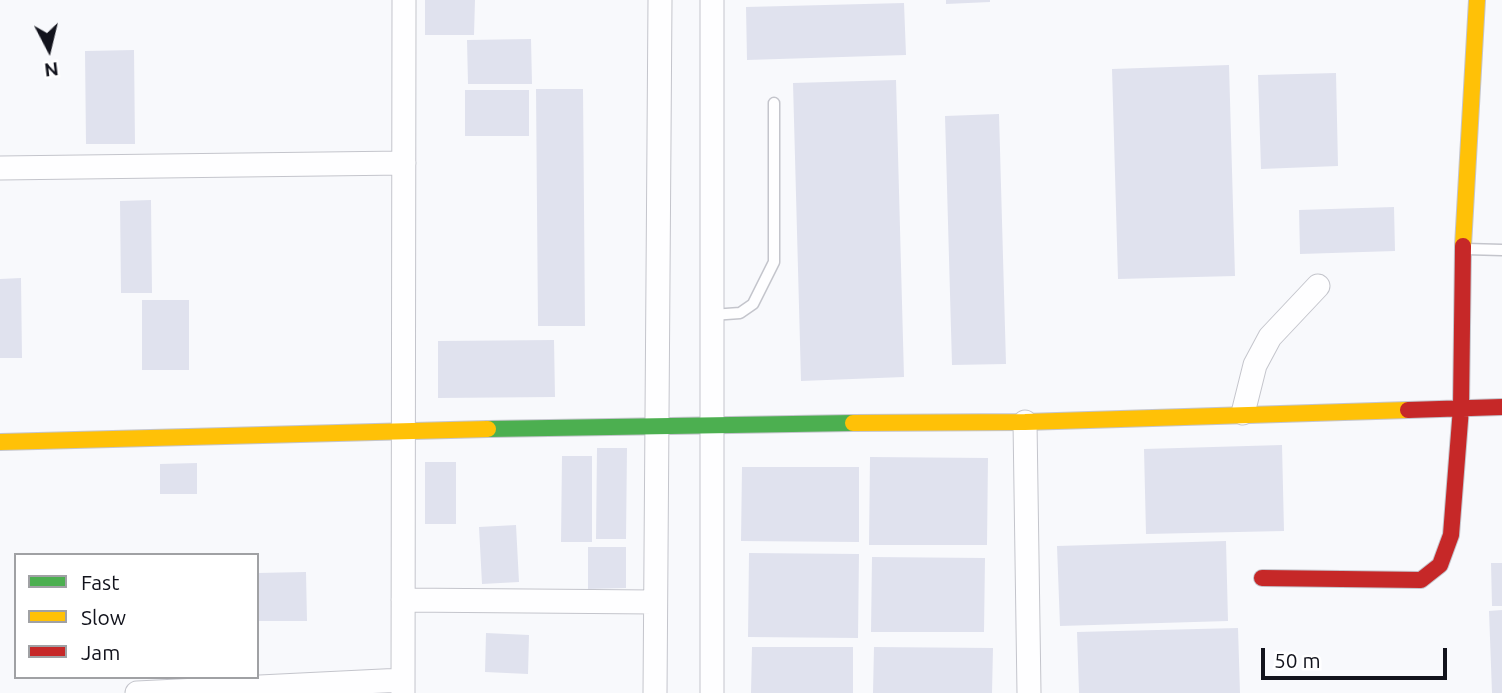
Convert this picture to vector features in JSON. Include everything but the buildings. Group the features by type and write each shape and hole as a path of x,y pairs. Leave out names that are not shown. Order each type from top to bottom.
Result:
{"street":[{"path":"137,693 403,687 404,0"},
{"path":"655,693 660,0"},
{"path":"712,0 712,693"},
{"path":"1262,578 1421,580 1440,565 1451,535 1461,408 1463,249 1477,0"},
{"path":"0,168 404,163"},
{"path":"1243,413 1255,365 1270,337 1318,286"},
{"path":"0,442 404,429 713,423 1025,422 1243,413 1502,407"},
{"path":"1025,422 1029,693"},
{"path":"403,600 654,602"}],"lane":[{"path":"712,315 740,313 753,304 774,262 774,103"},
{"path":"1463,249 1502,250"}],"traffic: fast":[{"path":"488,429 853,423"}],"traffic: slow":[{"path":"1463,246 1477,0"},
{"path":"853,423 1025,422 1408,410"},
{"path":"0,442 488,429"}],"traffic: jam":[{"path":"1262,578 1421,580 1440,565 1451,535 1461,408 1463,246"},
{"path":"1408,410 1502,407"}]}
